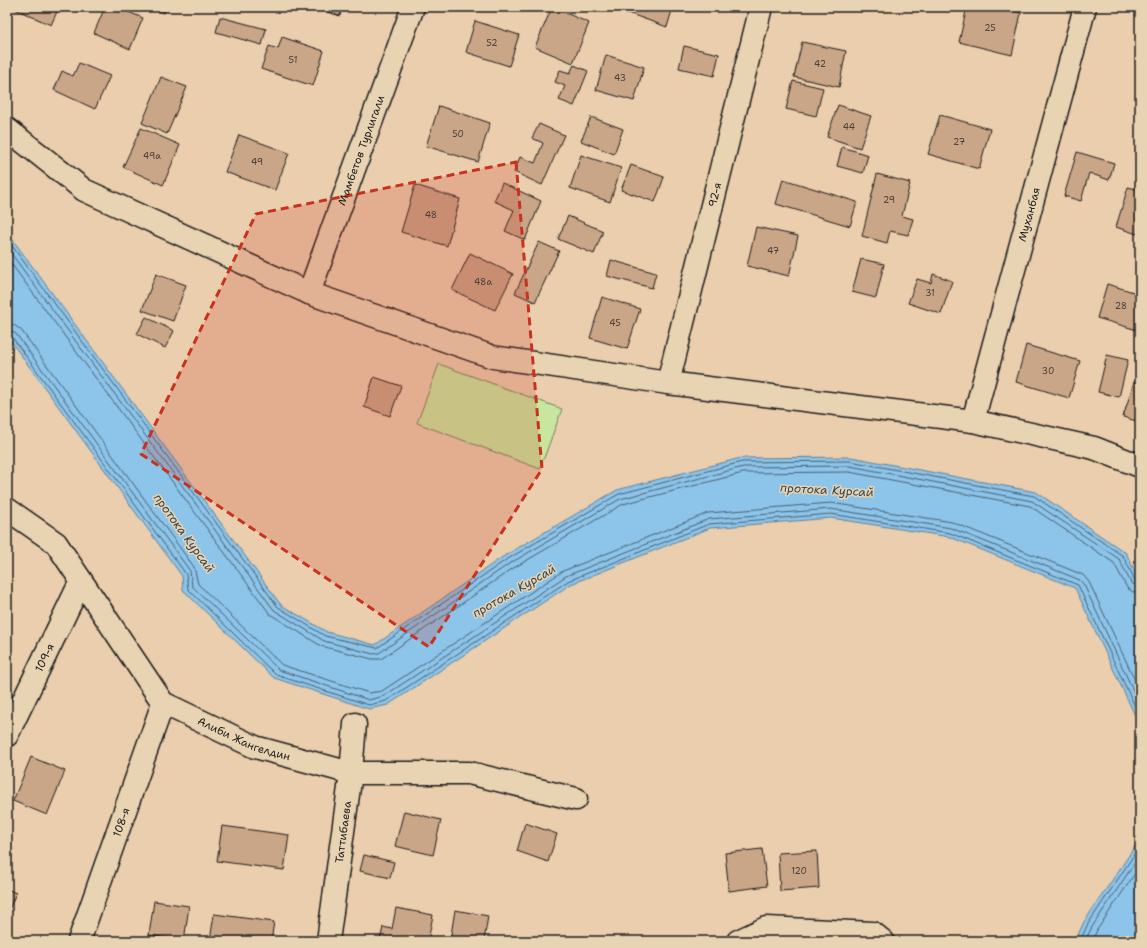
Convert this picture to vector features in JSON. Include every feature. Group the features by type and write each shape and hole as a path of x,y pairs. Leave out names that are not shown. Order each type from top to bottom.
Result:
{"street":[{"name":"Мамбетов Турлигали","path":"309,293 412,7"},
{"name":"92-я","path":"668,383 761,7"},
{"name":"Муханбая","path":"973,421 1085,7"},
{"path":"7,129 84,190 309,293 493,357 668,383 973,421 1094,448 1140,466"},
{"path":"7,509 56,543 163,703"},
{"name":"109-я","path":"7,735 81,581"},
{"name":"Алиби Жангелдин","path":"163,703 255,747 351,773 469,773 576,799"},
{"name":"108-я","path":"80,941 163,703"},
{"name":"Таттибаева","path":"328,941 351,773 355,724"},
{"path":"738,941 766,928 873,933 883,941"}],"highlighted area":[{"path":"516,162 542,469 429,647 141,454 256,214"}],"green space":[{"path":"439,364 562,409 540,469 417,423"}],"water":[{"name":"протока Курсай","path":"7,232 281,605 327,632 375,645 504,556 617,490 741,458 851,457 1036,492 1126,553 1140,582 1140,726 1075,588 950,537 831,518 710,528 571,584 388,705 369,709 274,678 183,590 182,576 7,336"},
{"path":"1140,839 1140,941 1075,941 1084,922"}],"building":[{"path":"16,7 59,7 51,25 15,9"},
{"path":"105,7 116,7 143,18 130,49 94,33"},
{"path":"148,7 167,7 164,13"},
{"path":"312,7 342,7 340,16"},
{"path":"552,7 589,23 573,63 535,47"},
{"path":"611,7 673,7 667,27"},
{"path":"967,7 993,7 1021,13 1012,55 959,42"},
{"path":"220,17 266,29 262,45 216,32"},
{"path":"475,21 519,35 509,66 466,52"},
{"path":"282,37 324,51 313,86 261,69 269,46 278,49"},
{"path":"802,42 846,51 839,87 794,77"},
{"path":"684,46 719,54 714,76 679,68"},
{"path":"606,55 644,67 634,101 596,90"},
{"path":"79,63 110,76 95,109 54,90 62,71 73,76"},
{"path":"574,65 588,71 574,106 559,100 565,86 555,82 560,70 570,73"},
{"path":"161,77 187,87 167,134 142,123"},
{"path":"793,81 823,88 816,116 786,109"},
{"path":"838,105 871,116 860,148 827,137"},
{"path":"439,106 490,123 478,162 426,146"},
{"path":"940,115 990,129 979,169 928,154"},
{"path":"591,117 623,129 614,154 581,141"},
{"path":"539,124 564,135 542,185 514,172 520,157 535,163 543,143 532,138"},
{"path":"141,128 180,145 163,185 123,167"},
{"path":"239,135 289,153 275,190 225,172"},
{"path":"842,147 868,155 863,173 837,166"},
{"path":"1077,152 1114,163 1109,180 1089,173 1081,201 1064,196"},
{"path":"581,155 621,168 610,202 570,188"},
{"path":"631,165 664,177 655,202 621,190"},
{"path":"877,174 910,183 902,216 913,219 908,235 890,231 887,243 862,236"},
{"path":"783,179 857,202 850,226 776,204"},
{"path":"502,183 541,201 525,240 505,231 514,210 494,201"},
{"path":"415,185 460,199 447,246 401,232"},
{"path":"1128,187 1140,190 1140,235 1116,227"},
{"path":"568,216 603,231 594,254 558,239"},
{"path":"756,227 798,236 789,276 747,266"},
{"path":"539,242 559,251 535,302 515,293"},
{"path":"470,253 513,274 495,310 452,290"},
{"path":"861,259 884,264 876,298 852,292"},
{"path":"611,260 656,273 652,288 607,276"},
{"path":"156,274 186,285 173,321 142,310"},
{"path":"933,274 952,281 941,314 908,303 917,279 931,283"},
{"path":"1107,284 1140,294 1140,321 1137,330 1097,318"},
{"path":"602,297 640,309 627,349 590,338"},
{"path":"146,317 174,331 165,348 137,334"},
{"path":"1026,345 1080,361 1069,398 1016,382"},
{"path":"1107,355 1128,360 1119,397 1098,392"},
{"path":"374,377 401,386 390,416 364,407"},
{"path":"1134,382 1140,383 1140,422 1123,417"},
{"path":"31,757 65,771 47,815 13,801"},
{"path":"404,811 441,820 433,855 395,846"},
{"path":"525,823 557,834 548,862 517,851"},
{"path":"222,826 289,835 284,870 217,861"},
{"path":"762,849 767,886 729,891 725,853"},
{"path":"817,851 819,888 780,891 778,853"},
{"path":"364,855 394,862 390,878 360,871"},
{"path":"7,889 16,893 7,914"},
{"path":"154,901 189,906 184,941 149,935"},
{"path":"396,908 433,915 428,941 380,941 383,927 392,929"},
{"path":"455,910 488,916 484,941 450,941"},
{"path":"214,914 274,922 271,941 210,941"}]}
